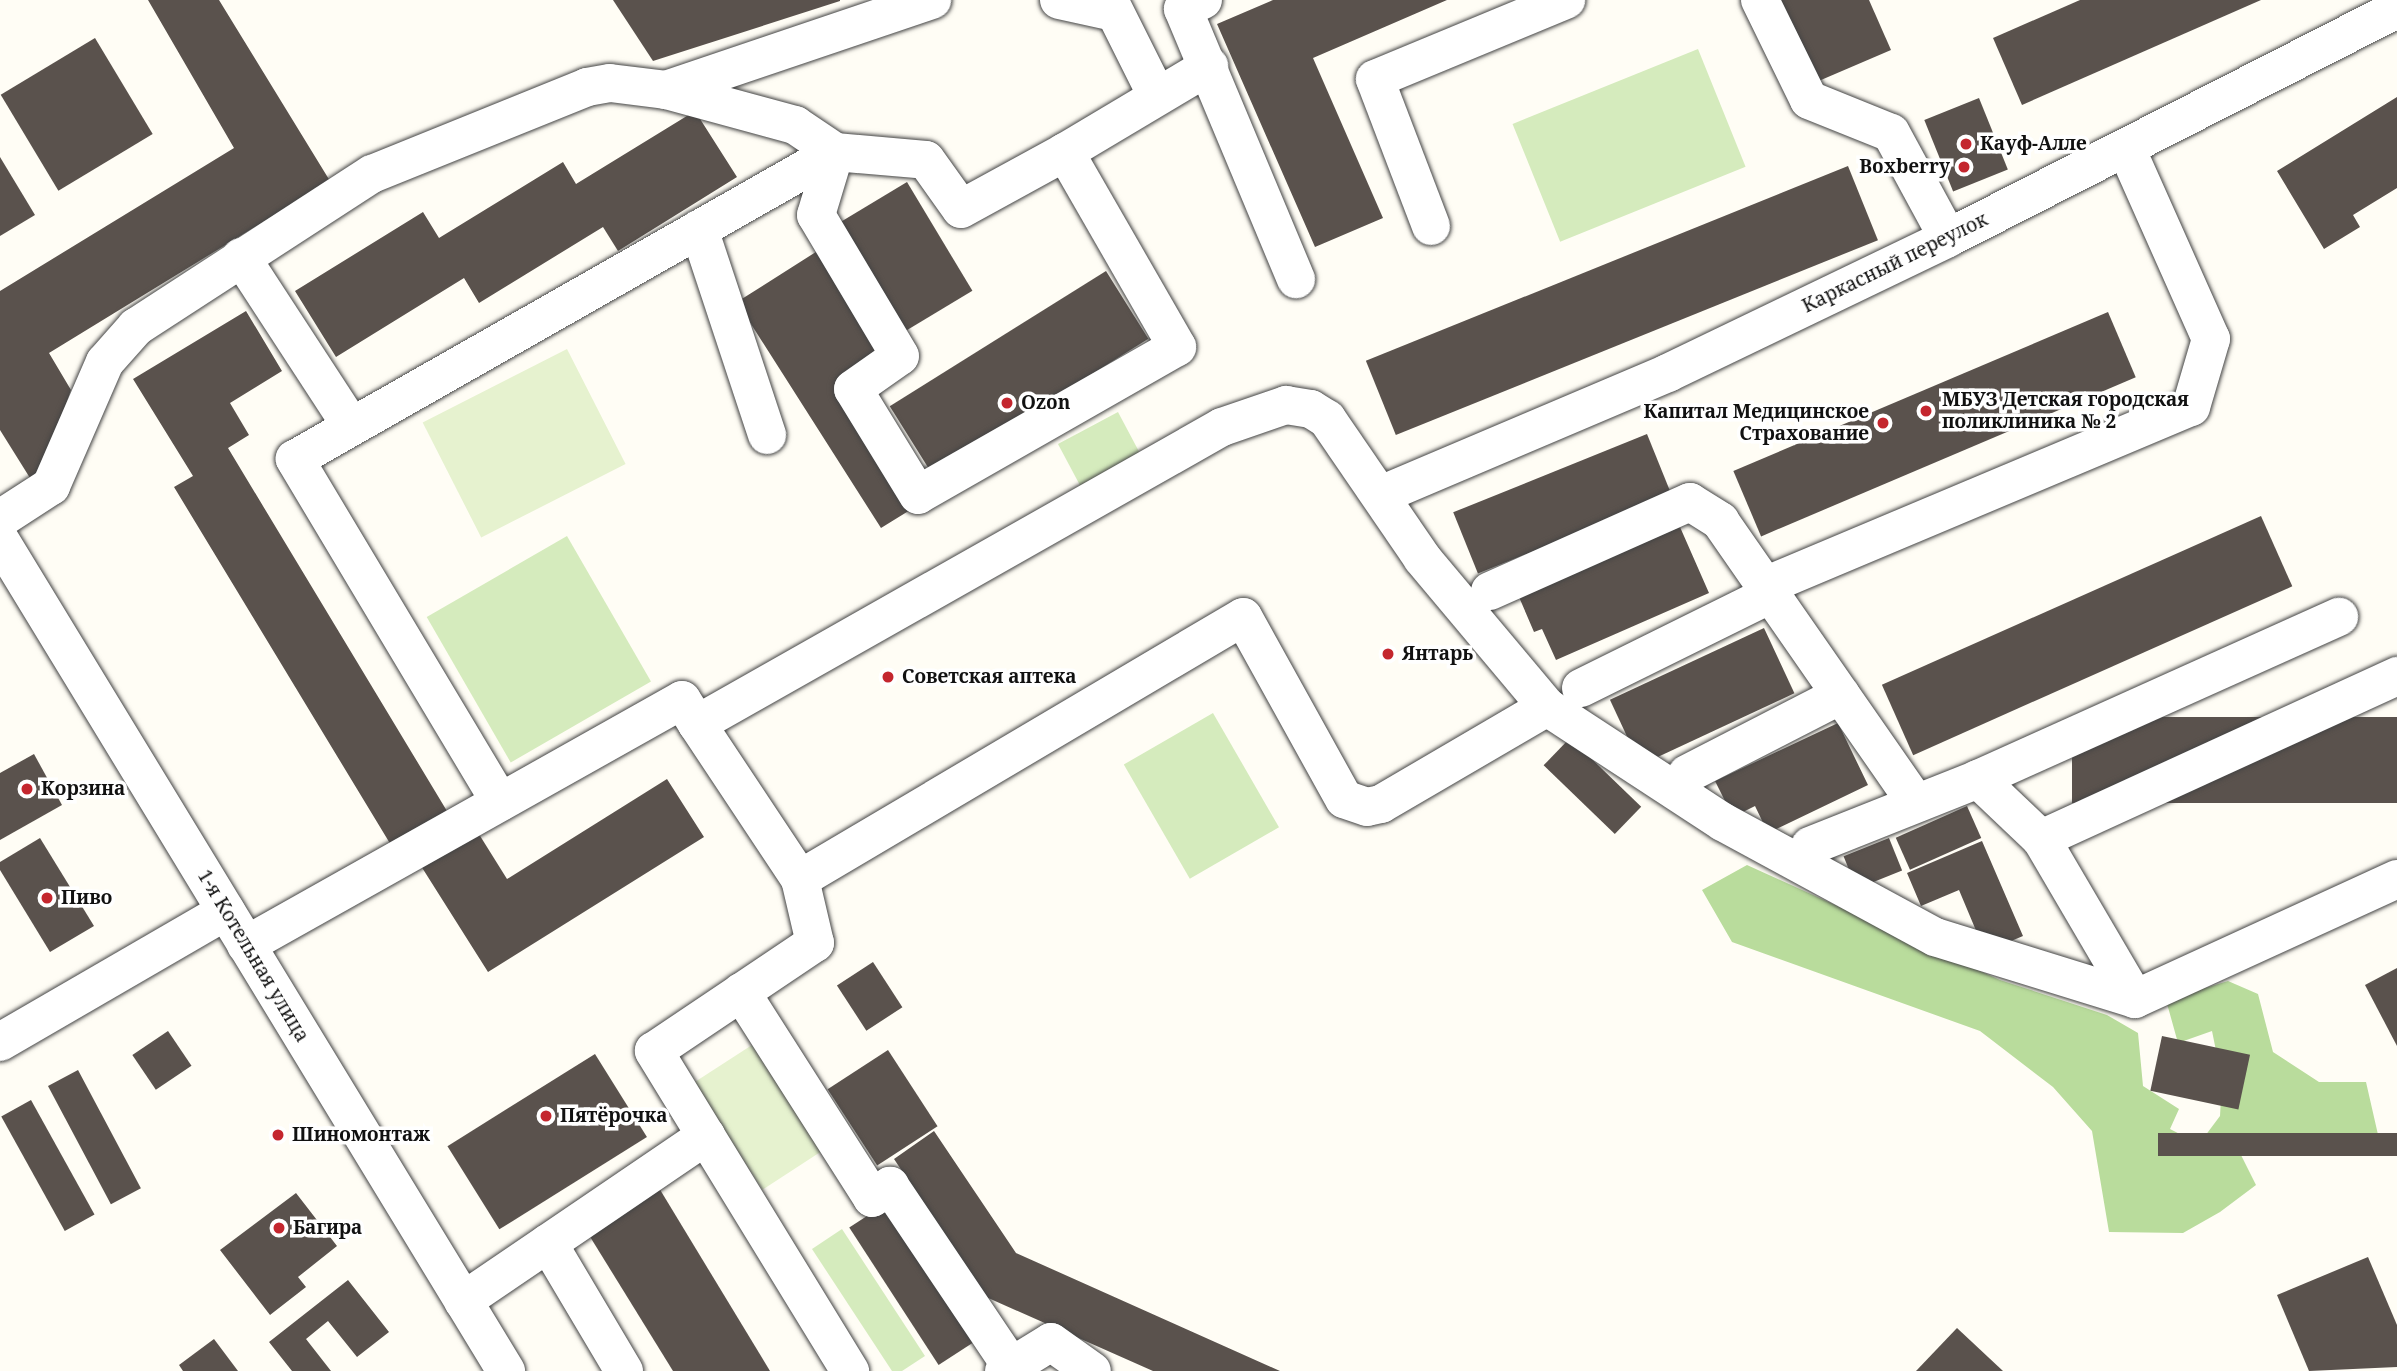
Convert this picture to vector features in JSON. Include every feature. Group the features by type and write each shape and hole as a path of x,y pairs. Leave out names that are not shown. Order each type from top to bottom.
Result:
{"street":[{"path":"666,90 932,0"},
{"path":"1059,0 1111,6 1156,94"},
{"path":"1203,0 1184,9 1296,279"},
{"path":"1431,226 1375,79 1566,0"},
{"path":"1760,0 1809,100 1891,133 1948,238"},
{"name":"Каркасный переулок","path":"1383,494 1668,373 1948,238 2397,9"},
{"path":"0,519 51,486 118,345 242,257 372,174 587,87 610,83 666,90 795,125 835,152 926,160 961,209 1065,152 1156,94 1209,66"},
{"path":"1581,688 1768,590 2191,407 2211,339 2126,148"},
{"path":"835,152 816,215 900,356 853,389 918,495 1177,347 1065,152"},
{"path":"500,802 295,459 350,424 835,152"},
{"path":"699,229 767,435"},
{"path":"242,257 350,424"},
{"path":"697,724 1222,427 1268,408 1311,409 1327,419 1383,494 1422,558 1547,707 1723,822 1935,937 2135,999 2397,879"},
{"path":"1490,591 1690,502 1720,521 1916,803"},
{"name":"1-я Котельная улица","path":"0,540 504,1370"},
{"path":"800,879 1243,617 1344,799 1367,807 1381,804 1547,707"},
{"path":"1810,846 1978,779 2339,617"},
{"path":"2041,839 2397,676"},
{"path":"1687,774 1841,695"},
{"path":"246,945 682,700 800,879 815,943 654,1051 850,1371"},
{"path":"1978,779 2041,839 2135,999"},
{"path":"0,1042 226,911"},
{"path":"741,992 872,1198 890,1186 1007,1369 1051,1342 1093,1371"},
{"path":"463,1301 706,1136"},
{"path":"548,1243 624,1371"}],"green space":[{"path":"1698,49 1746,167 1560,242 1513,124"},
{"path":"567,349 626,464 481,537 423,423"},
{"path":"1118,412 1142,458 1082,490 1058,444"},
{"path":"567,536 651,681 511,762 427,617"},
{"path":"1213,713 1279,827 1190,879 1124,764"},
{"path":"1747,865 2000,980 2107,1015 2138,1033 2143,1086 2179,1109 2170,1129 2199,1144 2220,1116 2222,1080 2212,1031 2178,1043 2166,1000 2228,981 2258,994 2273,1052 2319,1082 2366,1082 2379,1139 2236,1145 2256,1185 2220,1212 2183,1233 2109,1232 2092,1131 2053,1087 1980,1031 1732,942 1702,890"},
{"path":"752,1045 821,1152 762,1190 693,1083"},
{"path":"842,1229 925,1356 902,1371 892,1371 812,1249"}],"building":[{"path":"148,0 219,0 330,181 49,353 71,390 43,470 30,478 0,430 0,291 234,148"},
{"path":"613,0 840,0 840,1 653,61"},
{"path":"1273,0 1447,0 1313,58 1383,218 1315,247 1217,24"},
{"path":"1777,0 1869,0 1891,50 1814,83"},
{"path":"2080,0 2261,0 2022,105 1993,38"},
{"path":"95,38 153,134 58,191 1,95"},
{"path":"2397,97 2397,188 2353,215 2360,227 2324,249 2277,171"},
{"name":"Кауф-Алле","path":"1979,98 2008,169 1953,191 1924,120"},
{"path":"695,111 737,177 618,251 603,227 479,303 464,278 336,357 295,291 423,212 439,238 563,162 576,184"},
{"path":"0,157 35,215 0,236"},
{"path":"1848,166 1878,240 1396,435 1366,361"},
{"path":"907,182 972,291 905,332 839,223"},
{"path":"819,250 885,354 837,384 915,507 881,528 737,302"},
{"path":"1106,271 1148,339 932,474 890,406"},
{"path":"246,311 282,371 230,403 249,435 228,448 453,821 397,855 174,487 193,476 133,379"},
{"path":"2108,312 2136,377 1761,536 1733,471"},
{"path":"1647,434 1672,495 1478,573 1453,512"},
{"path":"2261,516 2292,586 1913,755 1882,685"},
{"path":"1680,527 1709,593 1556,660 1542,629 1534,632 1519,597"},
{"path":"1764,628 1794,693 1640,765 1610,700"},
{"path":"2072,717 2397,717 2397,803 2072,803"},
{"path":"1838,723 1868,785 1768,833 1755,806 1733,817 1715,781"},
{"path":"1570,738 1641,807 1615,834 1544,765"},
{"name":"Корзина","path":"34,754 62,805 0,840 0,773"},
{"path":"667,779 704,837 488,972 421,866 477,831 507,879"},
{"path":"1967,806 1981,838 1910,870 1896,838"},
{"name":"Пиво","path":"40,838 94,926 50,952 0,870 0,862"},
{"path":"1889,838 1902,870 1857,889 1844,856"},
{"path":"1982,841 2023,936 1985,952 1959,890 1921,906 1907,873"},
{"path":"873,962 902,1007 866,1031 837,985"},
{"path":"2397,968 2397,1046 2365,985"},
{"path":"168,1031 191,1066 156,1090 132,1055"},
{"path":"2162,1036 2250,1055 2238,1109 2150,1091"},
{"path":"888,1050 938,1126 877,1166 828,1089"},
{"path":"595,1054 647,1137 499,1229 447,1146"},
{"path":"78,1070 141,1188 111,1204 48,1086"},
{"path":"31,1100 95,1215 65,1231 1,1116"},
{"path":"934,1131 1016,1253 1280,1371 1153,1371 986,1297 894,1159"},
{"path":"2158,1133 2397,1133 2397,1156 2158,1156"},
{"path":"656,1183 770,1371 673,1371 584,1227"},
{"path":"296,1193 337,1246 298,1277 306,1287 270,1315 220,1250"},
{"path":"887,1203 976,1341 939,1365 849,1228"},
{"path":"2368,1257 2397,1325 2397,1367 2309,1371 2277,1295"},
{"path":"348,1280 389,1332 357,1357 328,1321 306,1339 331,1371 292,1371 269,1342"},
{"path":"1957,1328 2003,1371 1916,1371"},
{"path":"214,1339 238,1371 183,1371 179,1365"}],"place":[{"name":"Кауф-Алле","path":"1966,144"},
{"name":"Boxberry","path":"1964,167"},
{"name":"Ozon","path":"1007,403"},
{"name":"МБУЗ Детская городская поликлиника № 2","path":"1926,411"},
{"name":"Капитал Медицинское Страхование","path":"1883,423"},
{"name":"Янтарь","path":"1388,654"},
{"name":"Советская аптека","path":"888,677"},
{"name":"Корзина","path":"27,789"},
{"name":"Пиво","path":"47,898"},
{"name":"Пятёрочка","path":"546,1116"},
{"name":"Шиномонтаж","path":"278,1135"},
{"name":"Багира","path":"279,1228"}]}
